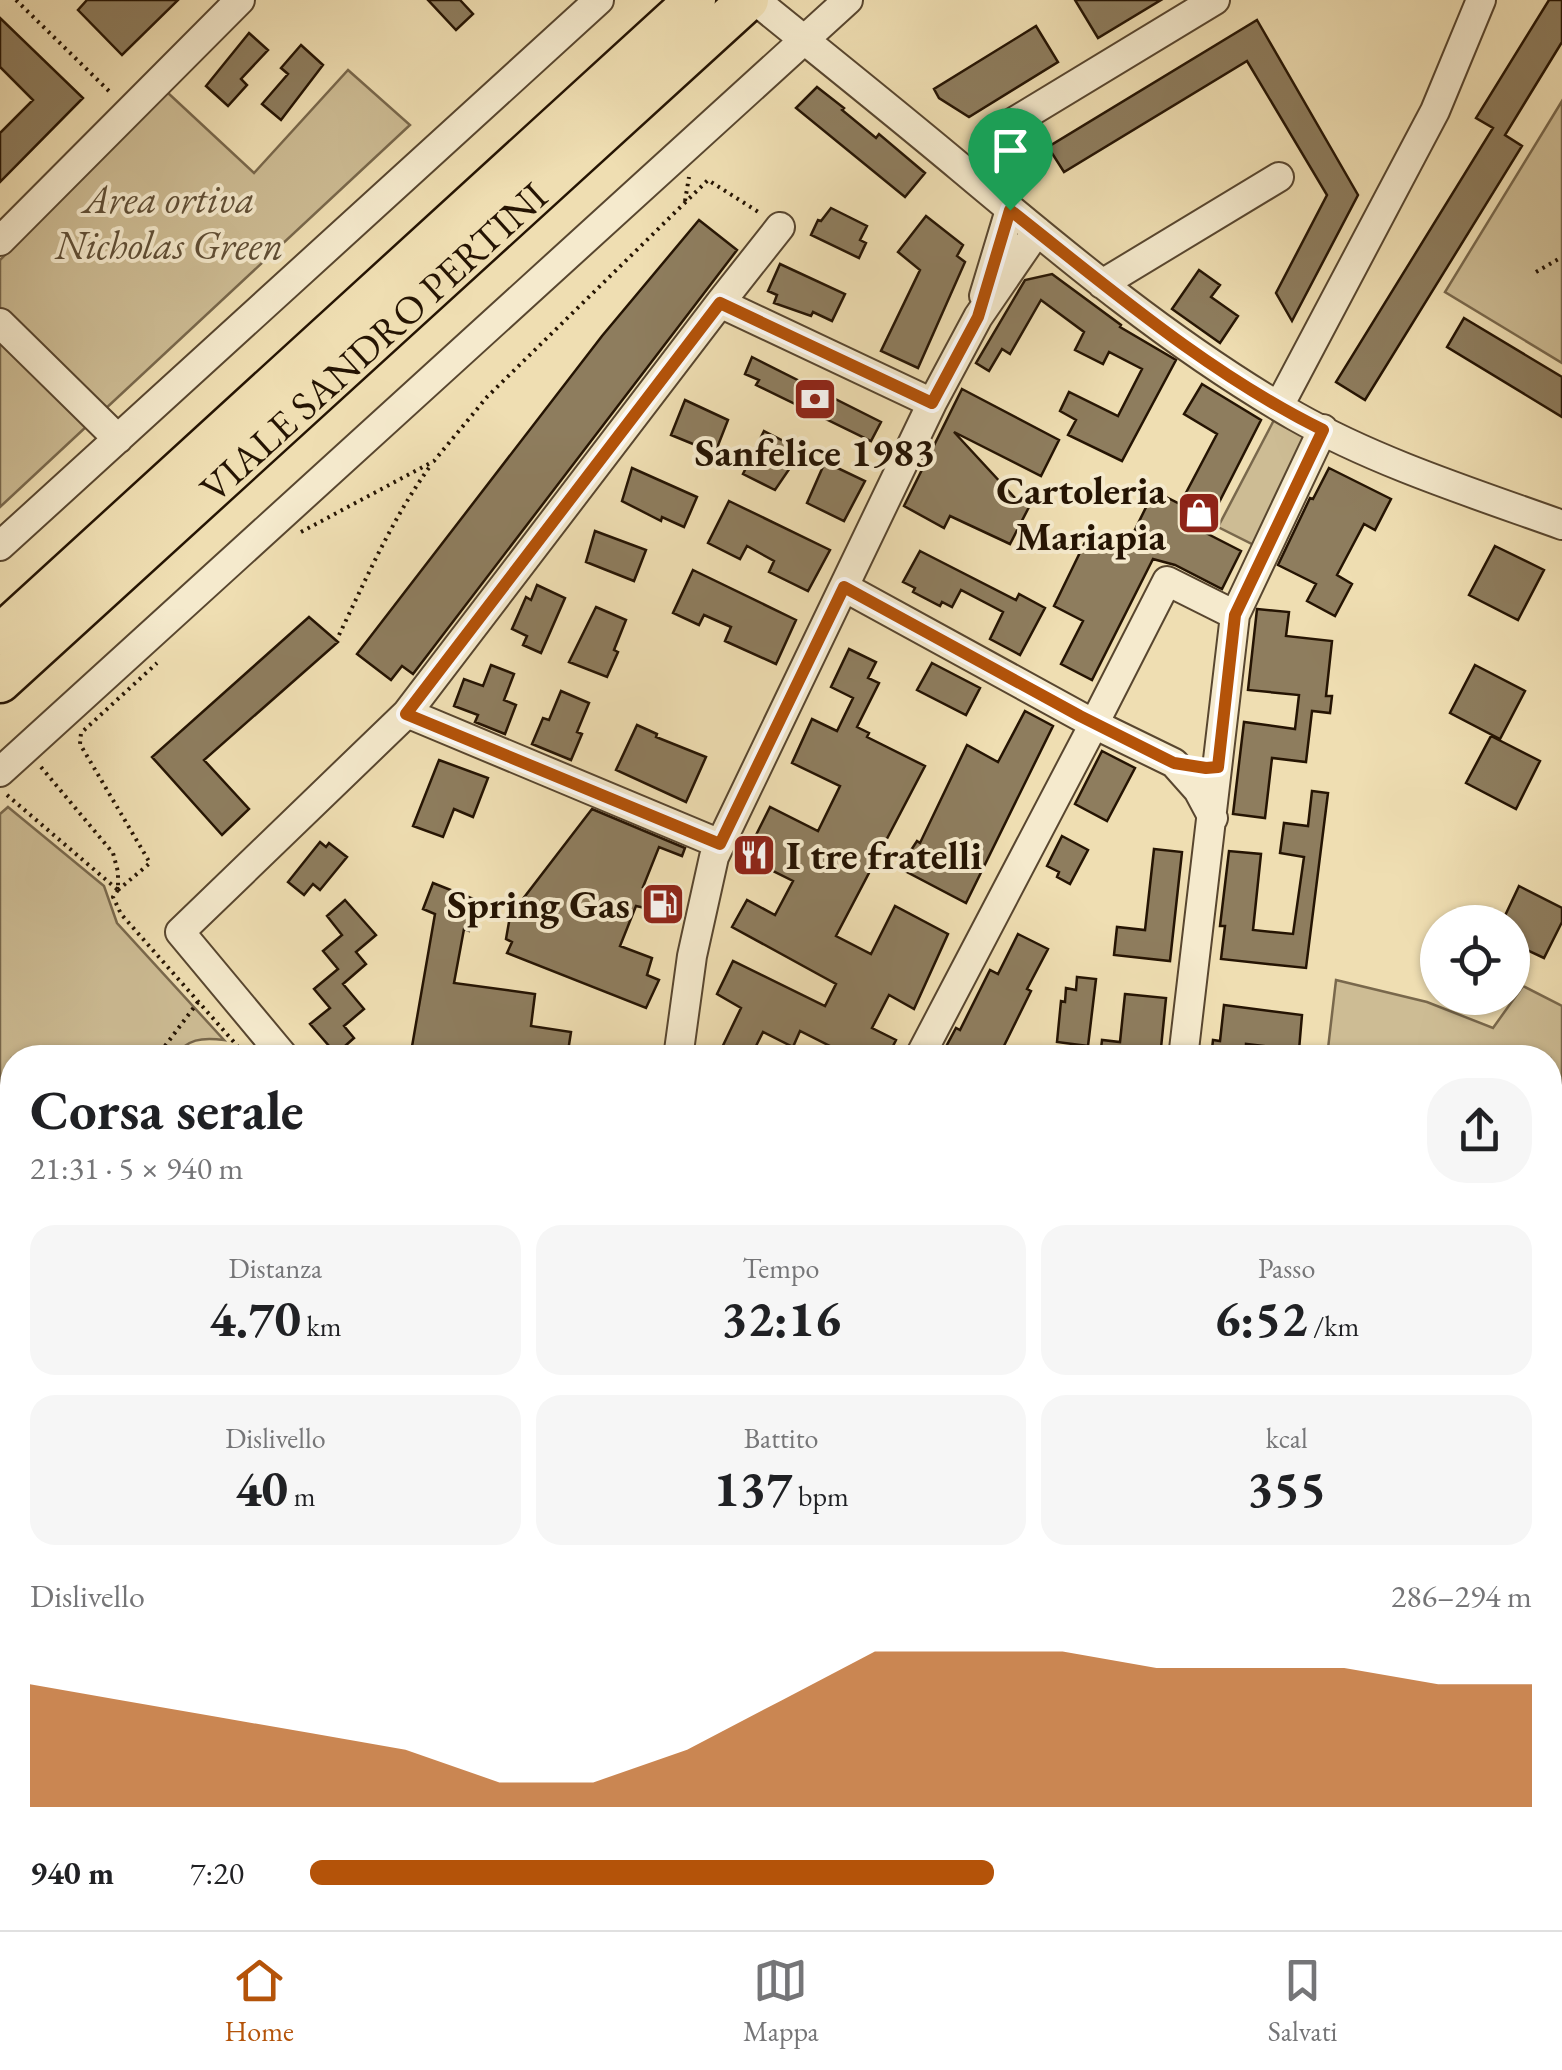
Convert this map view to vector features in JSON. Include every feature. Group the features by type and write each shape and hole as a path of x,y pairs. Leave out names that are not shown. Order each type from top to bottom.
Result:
{"highway":[{"name":"VIALE SANDRO PERTINI","path":"0,635 695,0"},
{"name":"VIALE SANDRO PERTINI","path":"0,682 761,7"}],"street":[{"path":"0,241 240,0"},
{"path":"0,546 599,0"},
{"path":"1,782 848,0"},
{"path":"989,137 1216,0"},
{"path":"1279,406 1435,111 1481,0"},
{"path":"761,7 1102,284 1279,406 1323,430 1444,481 1562,525"},
{"path":"1102,284 1279,177"},
{"path":"978,317 1010,210"},
{"path":"274,1045 180,932 406,714 780,226"},
{"path":"680,1045 709,870 720,844 932,403 978,317 1037,231"},
{"path":"720,303 932,403"},
{"path":"0,323 118,439"},
{"path":"1186,1045 1235,615 1323,430"},
{"path":"927,1045 1167,582 1235,615"},
{"path":"844,587 1094,724 1174,763 1218,767"},
{"path":"406,714 720,844"},
{"path":"1174,763 1198,790 1213,818"}],"path":[{"path":"16,0 130,110"},
{"path":"340,635 413,489 434,462 487,397 708,180 780,226"},
{"path":"1536,272 1562,257"},
{"path":"296,536 434,462"},
{"path":"164,656 81,734 80,744 150,862 113,896 120,914 236,1045"},
{"path":"38,764 113,854 118,862 118,890"},
{"path":"1,782 118,890"},
{"path":"166,1045 198,1002"}],"green space":[{"name":"Area ortiva Nicholas Green","path":"348,70 410,125 0,507 0,260 167,92 254,173"},
{"path":"1562,101 1562,363 1445,292"},
{"path":"1274,420 1311,439 1256,546 1218,527"},
{"path":"8,807 104,886 117,923 224,1040 208,1039 186,1045 0,1045 0,814"},
{"path":"1336,980 1420,1000 1420,1015 1460,1015 1493,1028 1502,1015 1530,1015 1530,990 1562,1006 1562,1045 1328,1045"}],"building":[{"path":"87,0 178,0 122,55 78,10"},
{"path":"428,0 460,0 473,14 456,30"},
{"path":"1075,0 1161,0 1098,38"},
{"path":"1549,0 1562,0 1562,42 1505,135 1522,146 1365,400 1336,382 1493,128 1476,118"},
{"path":"0,18 83,98 0,182 0,133 33,100 0,67"},
{"path":"1257,20 1358,195 1292,321 1276,293 1327,195 1247,61 1064,172 1048,147"},
{"path":"1036,26 1058,62 969,117 939,98 934,89"},
{"path":"249,33 268,50 241,79 247,85 228,106 206,86"},
{"path":"301,45 323,65 281,120 262,104 288,74 281,68"},
{"path":"817,87 876,138 879,134 925,173 905,197 796,108"},
{"path":"831,208 867,226 860,240 866,243 859,258 811,235 818,220"},
{"path":"926,216 963,245 957,256 965,262 918,368 881,351 920,270 898,252"},
{"path":"699,220 737,250 413,674 402,666 391,680 357,654 602,336"},
{"path":"780,264 845,294 832,321 774,303 777,295 768,291"},
{"path":"1199,270 1220,285 1211,297 1238,316 1220,343 1172,309"},
{"path":"1052,274 1120,327 1176,360 1122,461 1068,435 1076,420 1060,411 1069,392 1118,416 1142,369 1109,352 1103,364 1075,350 1084,332 1041,300 1010,354 1002,349 989,371 976,363 1025,280"},
{"path":"1464,318 1562,377 1562,417 1447,347"},
{"path":"752,357 881,422 871,441 756,385 759,380 745,374"},
{"path":"1202,384 1261,420 1204,532 1241,551 1222,589 1175,565 1153,559 1092,680 1061,664 1083,621 1054,606 1088,536 1122,556 1154,491 1180,504 1217,434 1184,414"},
{"path":"962,389 1059,440 1041,476 954,432 1016,499 1029,507 1010,544 950,516 944,528 904,506"},
{"path":"685,400 728,420 715,453 671,435"},
{"path":"764,431 797,448 790,461 794,462 775,490 743,474"},
{"path":"825,462 865,481 844,521 807,503"},
{"path":"632,468 697,497 684,527 662,517 661,521 622,501"},
{"path":"1329,468 1391,499 1375,530 1364,524 1337,575 1352,584 1335,616 1307,601 1316,584 1278,565"},
{"path":"729,501 830,550 808,591 769,572 774,561 747,546 740,559 708,543"},
{"path":"595,531 646,550 634,581 586,562"},
{"path":"1495,546 1544,570 1518,620 1469,595"},
{"path":"920,551 1016,600 1019,594 1045,608 1020,655 990,639 1003,612 961,590 952,607 942,602 940,606 903,582"},
{"path":"693,570 796,620 776,664 725,641 731,627 704,615 699,625 673,613"},
{"path":"537,585 565,598 541,653 523,645 527,636 512,629 526,597 531,600"},
{"path":"596,607 626,620 607,677 569,662"},
{"path":"1257,609 1289,612 1286,636 1332,641 1326,696 1332,696 1330,713 1312,711 1306,762 1272,758 1265,818 1233,814 1244,722 1295,729 1299,695 1248,690"},
{"path":"309,617 338,642 204,760 249,809 222,835 152,757"},
{"path":"849,649 876,662 868,678 879,683 857,727 869,733 867,737 925,766 836,936 871,954 895,906 948,934 914,1009 889,995 872,1028 896,1040 894,1045 828,1045 800,1031 794,1045 763,1032 756,1045 723,1045 741,1008 717,994 733,961 825,1006 836,984 732,927 747,900 775,915 793,881 745,857 770,807 818,831 840,786 792,763 812,719 837,731 853,698 831,687"},
{"path":"932,663 980,688 966,715 917,690"},
{"path":"491,665 514,674 504,700 516,705 505,734 475,722 478,715 454,706 464,679 483,686"},
{"path":"1475,665 1525,691 1500,739 1450,713"},
{"path":"561,691 589,703 571,760 532,744 543,718 549,720"},
{"path":"1025,711 1053,726 966,903 903,870 902,864 917,841 920,843 967,745 998,762"},
{"path":"637,725 706,757 686,802 616,770"},
{"path":"1491,736 1540,761 1516,809 1466,783"},
{"path":"1102,751 1135,768 1107,821 1075,804"},
{"path":"439,760 488,778 473,817 454,809 443,837 413,826"},
{"path":"1312,791 1328,793 1306,968 1221,959 1225,926 1220,926 1229,851 1261,854 1253,930 1293,934 1304,857 1280,853 1284,823 1308,826"},
{"path":"592,809 685,848 682,856 659,847 643,887 676,894 672,914 636,906 620,946 652,958 647,975 659,980 646,1008 507,953 512,942 506,939 509,922 519,904"},
{"path":"1062,836 1088,850 1070,884 1047,866"},
{"path":"320,842 326,847 329,843 347,857 320,890 313,884 304,895 288,882"},
{"path":"1154,849 1182,852 1170,961 1114,955 1117,927 1145,930"},
{"path":"433,883 481,902 469,931 464,929 454,983 535,994 531,1026 571,1032 569,1045 412,1045 435,914 423,909"},
{"path":"1519,886 1562,908 1562,922 1544,958 1530,951 1530,905 1510,905"},
{"path":"345,900 376,935 356,952 366,964 343,984 364,1009 344,1026 354,1038 346,1045 328,1045 310,1024 330,1008 314,989 338,969 323,951 342,935 327,916"},
{"path":"1018,934 1048,949 1004,1045 947,1045 956,1028 960,1030 990,970 998,974"},
{"path":"1077,977 1096,979 1088,1045 1057,1042 1061,1001 1065,1002 1066,988 1076,990"},
{"path":"1125,994 1166,998 1161,1045 1101,1045 1102,1040 1120,1042"},
{"path":"1224,1005 1302,1015 1299,1045 1212,1045 1213,1040 1220,1041"}],"place":[{"name":"Sanfelice 1983","path":"815,399"},
{"name":"Cartoleria Mariapia","path":"1199,513"},
{"name":"I tre fratelli","path":"754,855"},
{"name":"Spring Gas","path":"663,904"}],"route":[{"path":"1010,210 1102,284 1202,356 1323,430 1235,615 1218,767 1174,763 844,587 720,844 406,714 720,303 932,403 978,317 1010,210"}]}
